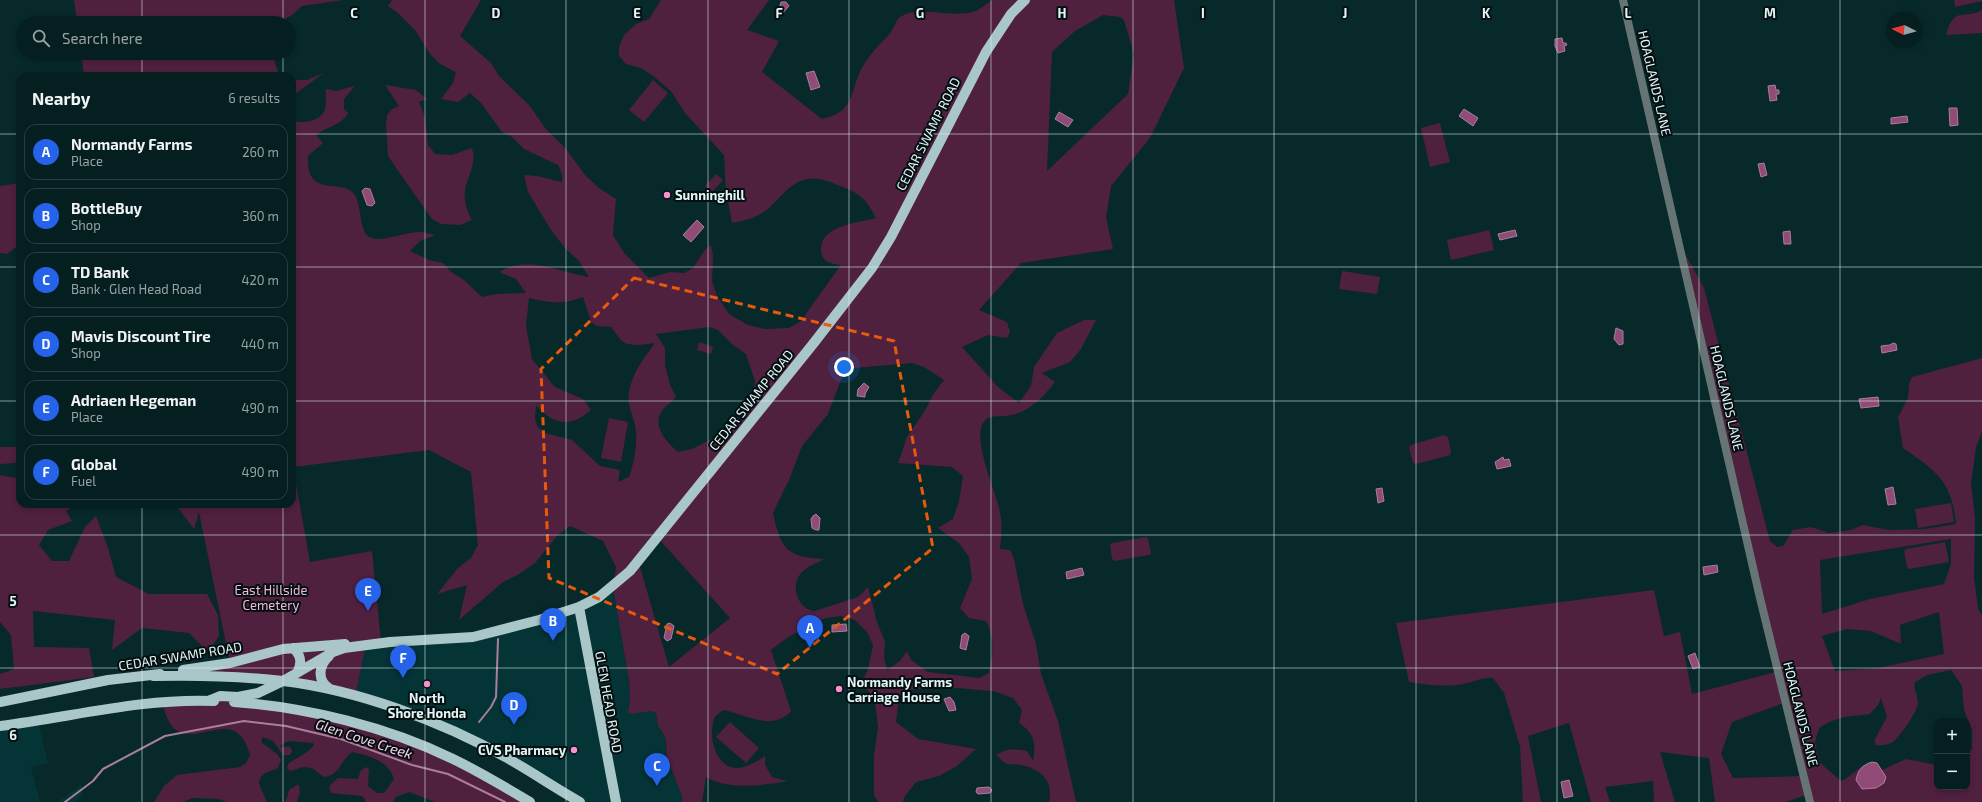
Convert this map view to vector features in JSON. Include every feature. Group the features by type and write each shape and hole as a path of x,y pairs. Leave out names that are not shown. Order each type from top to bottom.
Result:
{"main road":[{"name":"CEDAR SWAMP ROAD","path":"0,702 102,682 153,676 230,663 256,655 293,648 454,638 489,634 579,607 599,598 630,571 813,344 872,268 891,237 986,52 1010,14 1025,0"},
{"name":"GLEN HEAD ROAD","path":"579,607 616,802"},
{"name":"CEDAR SWAMP ROAD","path":"208,700 220,696 238,697 250,695 283,681 333,652 366,644"},
{"path":"293,648 298,652 301,658 298,671"},
{"path":"332,690 322,681 320,672 323,662 333,652"},
{"path":"153,676 218,675 283,681 332,690 402,711 461,734 507,758 580,802"},
{"path":"0,726 125,705 208,700 251,703 301,711 352,722 388,733 452,758 530,802"}],"street":[{"name":"HOAGLANDS LANE","path":"1623,0 1737,491 1760,598 1810,802"}],"highlighted area":[{"path":"634,278 894,341 933,548 777,674 549,578 541,369"}],"shaded area":[{"path":"781,2 786,2 789,6 781,15 778,15 776,13 776,8 780,6"},
{"path":"1562,38 1563,43 1566,43 1567,45 1564,46 1565,51 1558,53 1555,46 1555,39"},
{"path":"814,71 820,87 811,90 806,73"},
{"path":"1775,85 1776,90 1779,90 1779,94 1776,94 1777,100 1770,101 1768,86"},
{"path":"1949,108 1957,108 1958,125 1950,126"},
{"path":"1464,109 1478,118 1473,126 1459,116"},
{"path":"1059,112 1073,120 1068,127 1055,119"},
{"path":"1907,116 1908,122 1891,124 1891,118"},
{"path":"1764,163 1767,175 1761,177 1758,164"},
{"path":"365,188 370,189 375,203 372,206 367,205 362,191"},
{"path":"697,220 704,227 691,242 683,235"},
{"path":"1515,230 1517,236 1500,240 1498,234"},
{"path":"1790,231 1791,244 1784,244 1783,232"},
{"path":"1616,328 1623,331 1623,344 1619,345 1614,339"},
{"path":"1893,343 1896,344 1897,350 1882,353 1881,346 1890,345"},
{"path":"864,383 869,387 865,397 857,396 858,389"},
{"path":"1878,397 1879,406 1861,408 1859,399"},
{"path":"1503,457 1504,460 1509,459 1511,466 1497,469 1495,462"},
{"path":"1893,487 1896,504 1888,505 1885,489"},
{"path":"1382,488 1384,501 1378,503 1376,489"},
{"path":"816,514 820,518 819,530 812,528 811,519"},
{"path":"1717,565 1718,572 1704,575 1703,567"},
{"path":"1082,568 1084,575 1067,579 1066,572"},
{"path":"613,588 629,680 630,701 628,710 631,714 652,711 656,714 658,726 666,740 667,758 682,796 682,802 580,802 461,734 355,697 366,644 454,638 539,620"},
{"path":"670,623 674,626 671,639 667,641 664,638 667,624"},
{"path":"846,624 847,631 832,632 832,625"},
{"path":"965,633 969,636 966,650 960,648 962,635"},
{"path":"1695,653 1700,667 1693,669 1688,656"},
{"path":"950,697 954,702 956,710 949,711 944,699"},
{"path":"38,721 48,763 31,767 40,802 0,802 0,726"},
{"path":"1872,762 1877,763 1886,777 1884,783 1876,788 1862,789 1856,780 1858,773 1863,766"},
{"path":"1569,780 1573,796 1564,798 1561,782"},
{"path":"81,785 83,794 76,802 57,802"},
{"path":"989,787 992,790 990,793 978,794 976,792 977,788"}],"green space":[{"path":"74,0 344,0 302,6 290,16 76,16"},
{"path":"392,0 481,0 460,36 491,63 499,76 530,106 545,128 566,149 585,175 599,188 616,199 613,235 624,253 649,278 670,272 684,273 693,268 704,251 711,245 713,255 712,281 717,296 729,314 748,325 765,329 789,328 800,322 841,265 826,261 822,255 822,242 826,236 833,230 841,227 876,218 866,202 853,191 820,179 808,179 789,188 768,209 759,215 747,220 732,223 726,191 724,155 685,113 671,91 641,68 626,64 619,56 619,47 624,35 636,24 649,19 661,0 769,0 747,30 779,41 762,72 822,119 834,115 842,110 847,104 865,63 891,32 900,17 916,12 955,14 973,12 994,0 1022,0 1007,14 982,53 943,133 989,46 1012,14 1025,0 1174,0 1184,68 1150,138 1111,186 1106,218 1113,249 1021,263 979,310 1007,322 1010,332 1007,338 988,335 962,347 998,387 1019,403 1031,386 1034,367 1057,333 1084,320 1096,320 1081,349 1070,362 1042,373 1055,382 1041,398 1019,413 1009,416 988,418 982,425 980,436 982,450 1001,519 1000,549 1010,550 1014,559 1023,604 1036,644 1041,674 1058,721 1076,802 1049,802 1050,788 1048,782 1040,773 1021,765 1005,763 996,755 1007,750 1023,750 1027,751 1033,761 1033,739 1028,731 1019,723 1022,710 1013,698 993,691 945,687 908,690 899,697 896,722 918,739 976,749 957,766 939,776 916,782 905,796 903,802 878,802 874,795 874,756 878,727 875,702 862,681 868,670 873,645 867,632 855,620 841,616 826,618 788,637 771,650 791,711 784,717 776,720 758,720 723,710 716,715 714,719 712,738 716,752 723,762 728,766 737,768 752,764 765,756 765,765 772,777 787,781 745,786 724,784 706,777 702,802 682,802 682,796 667,758 666,740 658,726 656,713 652,711 631,714 628,713 630,701 629,680 613,588 616,567 603,541 570,526 557,536 535,563 519,574 503,582 459,620 467,585 437,594 458,568 471,558 478,545 471,472 429,450 296,467 296,121 311,121 323,113 326,107 326,89 336,91 355,86 344,99 344,109 348,113 345,117 338,123 316,135 323,143 308,156 309,170 313,178 319,183 342,187 355,195 364,231 371,238 382,239 414,232 435,235 420,241 410,251 429,260 443,263 451,272 464,280 482,297 496,294 526,293 516,279 499,272 521,264 544,266 589,277 579,261 565,248 551,230 528,192 524,175 537,176 562,182 562,174 558,165 524,149 512,137 502,132 481,103 470,93 458,102 441,99 453,83 456,72 440,64 430,54 415,30 398,13 388,6","holes":["1103,15 1120,17 1124,20 1134,54 1128,94 1047,171 1052,52 1075,31","583,297 591,322 597,326 611,327 620,338 628,344 637,345 655,343 639,366 633,378 629,392 628,397 636,431 636,449 629,477 618,482 620,470 600,466 572,440 545,433 537,426 535,418 536,405 549,417 562,422 576,420 591,410 583,399 555,387 532,359 526,326 529,298 562,302 576,300","709,327 718,330 733,345 746,354 755,381 754,400 750,410 722,434 692,449 678,452 662,435 658,424 661,412 676,397 670,385 665,365 665,348 656,334","912,363 924,367 944,380 934,393 924,412 907,437 898,463 952,467 963,476 959,501 953,519 938,528 959,543 969,557 972,579 960,608 969,618 986,621 991,634 992,653 989,673 979,678 928,672 911,660 907,651 900,661 887,670 884,658 885,642 877,622 868,587 858,597 815,611 809,610 804,606 797,596 796,583 798,577 810,566 824,559 801,556 787,549 779,535 773,513 789,480 802,446 828,414 842,377 854,368","657,537 730,618 669,667 638,560"]},
{"path":"1954,0 1982,0 1982,1 1955,7"},
{"path":"1982,10 1982,33 1946,35 1949,26 1956,17 1976,13"},
{"path":"82,60 274,60 278,72 83,72"},
{"path":"324,73 296,93 296,80 307,80"},
{"path":"653,80 668,93 644,122 629,110"},
{"path":"385,85 416,90 427,99 419,102 425,117 428,145 435,154 452,155 472,148 473,165 465,189 465,198 472,220 460,225 441,224 432,219 388,156 386,125 387,115 392,109 399,106"},
{"path":"1440,123 1450,162 1430,167 1421,128"},
{"path":"716,174 723,180 712,192 705,186"},
{"path":"16,184 16,247 7,254 0,253 0,186"},
{"path":"1489,230 1494,250 1451,260 1447,240"},
{"path":"1679,243 1704,288 1770,541 1777,547 1783,546 1793,530 1811,527 1829,533 1851,530 1863,525 1888,530 1925,529 1956,524 1951,497 1940,478 1925,464 1903,448 1898,417 1908,398 1909,384 1912,377 1982,358 1982,432 1976,447 1971,484 1975,518 1974,577 1978,608 1982,616 1982,802 1811,802 1809,794 1786,802 1715,802 1709,758 1660,752 1675,802 1654,802 1653,781 1605,787 1610,802 1591,802 1569,723 1528,736 1541,802 1523,802 1520,746 1504,693 1493,678 1485,678 1463,684 1450,685 1429,685 1409,682 1396,623 1654,590 1664,636 1680,632 1692,694 1779,671","holes":["1951,539 1951,564 1944,584 1870,599 1822,614 1820,560","1939,612 1944,654 1878,668 1835,671 1822,636 1847,629 1871,631 1901,644 1900,625","1786,702 1805,776 1733,778 1721,754 1732,722"]},
{"path":"1342,271 1380,277 1377,294 1339,289"},
{"path":"699,342 713,347 711,354 697,350"},
{"path":"609,418 628,422 621,462 601,458"},
{"path":"1444,435 1448,437 1451,451 1450,455 1416,464 1413,463 1409,448 1411,445"},
{"path":"0,447 16,448 16,462 0,464"},
{"path":"0,475 16,478 16,508 71,508 66,511 72,521 48,530 39,545 52,561 69,561 85,527 96,516 108,548 116,577 149,594 207,594 218,615 219,636 208,652 189,633 142,628 112,650 115,620 33,611 34,647 89,648 94,677 0,689 0,674 14,669 11,635 0,622"},
{"name":"East Hillside Cemetery","path":"296,484 310,562 372,551 381,642 366,644 355,697 314,686 271,679 184,673 233,663 284,650 338,645 283,649 230,663 199,512 194,529 178,508 296,508"},
{"path":"1951,503 1954,522 1918,528 1915,509"},
{"path":"1146,537 1148,538 1151,553 1149,555 1115,561 1112,559 1110,545 1112,543"},
{"path":"1945,542 1949,562 1909,569 1907,567 1904,551 1906,549"},
{"path":"162,700 242,702 388,733 530,802 435,802 409,792 396,797 393,802 365,802 365,799 362,796 331,793 329,786 338,778 358,779 361,770 367,767 369,770 368,786 377,793 384,793 394,779 388,768 383,763 371,757 352,752 330,776 324,777 312,768 303,767 291,771 287,769 288,764 308,751 314,745 313,743 289,741 282,744 280,747 290,747 292,751 290,755 283,755 273,741 263,737 261,742 277,754 281,760 278,768 265,773 260,778 259,784 267,802 227,802 218,799 193,798 182,802 154,802 164,786 177,775 240,767 246,763 250,755 242,737 231,730 218,729 192,734 179,732 169,722"},
{"path":"730,722 759,748 746,763 716,737"},
{"path":"299,785 300,792 297,802 284,802 287,798 289,790"}],"waterway":[{"path":"479,722 491,707 496,697 498,639"},
{"name":"Glen Cove Creek","path":"65,802 93,781 103,769 165,736 244,721 286,726 341,739 412,765 448,774 505,802"}],"place":[{"name":"Sunninghill","path":"667,195"},
{"name":"Adriaen Hegeman","path":"368,611"},
{"name":"BottleBuy","path":"553,641"},
{"name":"Normandy Farms","path":"810,648"},
{"name":"Global","path":"403,678"},
{"name":"North Shore Honda","path":"427,684"},
{"name":"Normandy Farms Carriage House","path":"839,689"},
{"name":"Mavis Discount Tire","path":"514,725"},
{"name":"CVS Pharmacy","path":"574,750"},
{"name":"TD Bank","path":"657,786"}]}
